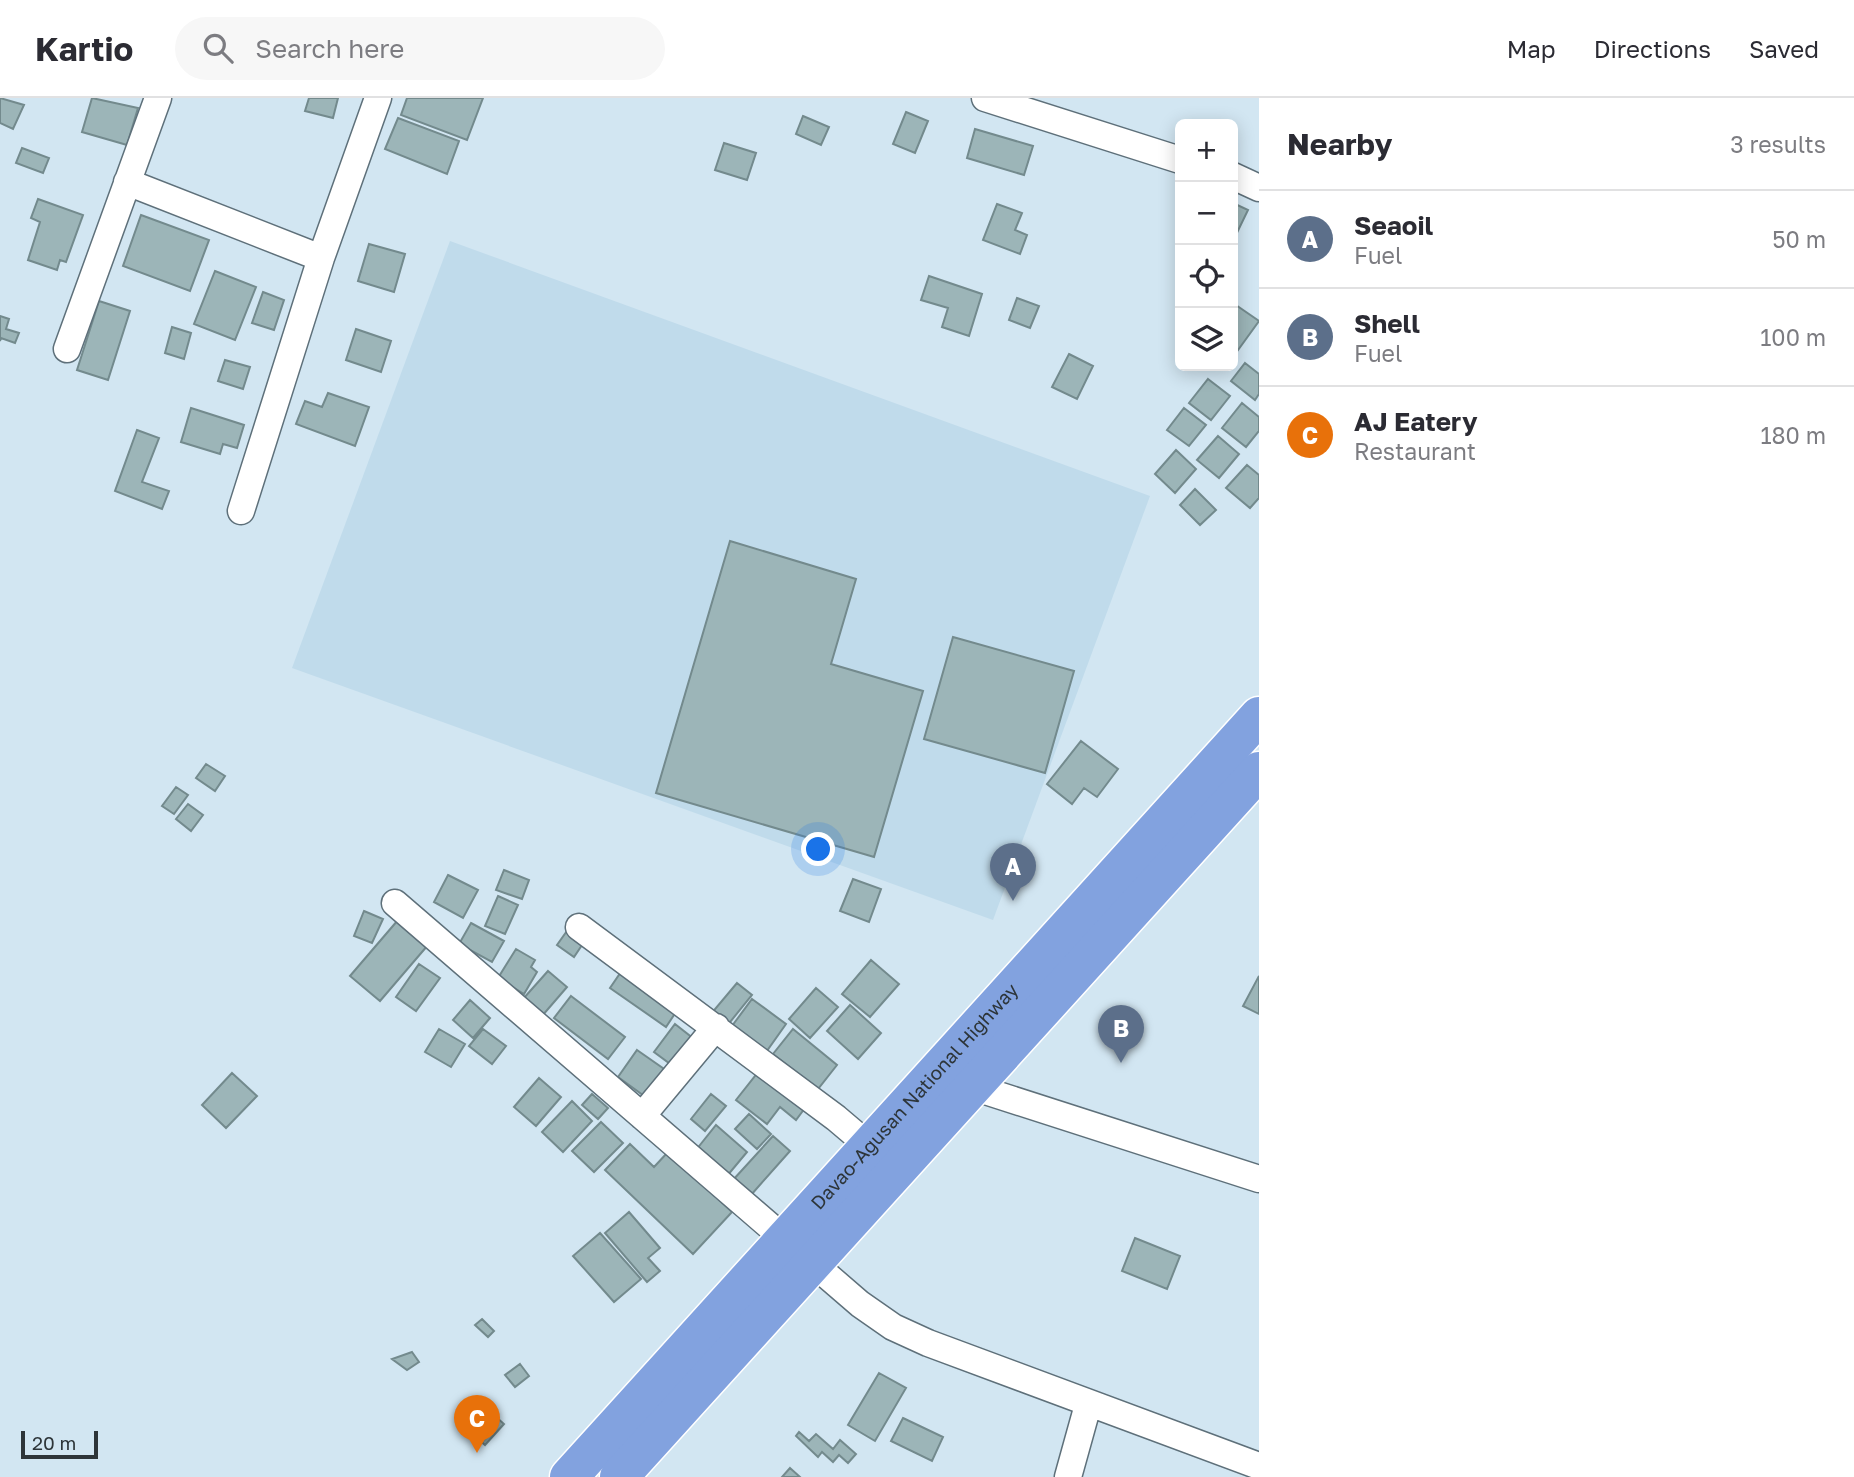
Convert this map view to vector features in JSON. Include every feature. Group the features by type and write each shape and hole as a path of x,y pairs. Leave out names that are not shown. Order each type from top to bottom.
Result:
{"highway":[{"name":"Davao-Agusan National Highway","path":"619,1477 799,1251 869,1146 1259,716"},
{"name":"Davao-Agusan National Highway","path":"569,1477 799,1251 973,1087 1259,771"}],"street":[{"path":"67,349 158,98"},
{"path":"241,510 321,258 377,98"},
{"path":"985,98 1175,158"},
{"path":"1238,178 1259,188"},
{"path":"127,181 321,258"},
{"path":"395,903 860,1304 893,1327 1088,1405 1259,1466"},
{"path":"579,928 716,1027 869,1146"},
{"path":"642,1116 716,1027"},
{"path":"945,1062 973,1087 1259,1179"},
{"path":"1068,1477 1088,1405"}],"shaded area":[{"path":"450,241 1150,496 993,920 292,668"}],"building":[{"path":"0,98 24,105 13,129 0,123"},
{"path":"92,98 138,108 127,145 82,132"},
{"path":"309,98 338,98 333,118 305,111"},
{"path":"407,98 483,98 467,140 401,115"},
{"path":"906,112 928,121 915,153 893,144"},
{"path":"803,116 829,127 821,145 796,134"},
{"path":"398,118 459,141 447,174 385,149"},
{"path":"975,129 1033,146 1024,175 967,158"},
{"path":"724,143 756,153 747,180 715,170"},
{"path":"22,148 49,158 43,173 16,163"},
{"path":"38,199 83,215 66,262 60,260 57,270 28,260 40,222 31,218"},
{"path":"997,204 1022,213 1015,230 1027,235 1020,254 983,240"},
{"path":"1238,205 1248,210 1238,231"},
{"path":"141,215 209,240 190,291 123,266"},
{"path":"369,244 405,254 394,292 358,281"},
{"path":"215,271 256,287 235,340 194,324"},
{"path":"929,276 982,294 969,336 942,327 948,308 921,300"},
{"path":"263,292 284,300 274,330 252,323"},
{"path":"1017,298 1039,306 1030,328 1009,320"},
{"path":"99,301 130,311 108,380 77,370"},
{"path":"1238,306 1259,321 1238,350"},
{"path":"0,316 9,319 6,329 19,333 15,343 1,338 0,341"},
{"path":"172,327 191,333 184,359 165,353"},
{"path":"356,329 391,341 381,372 346,360"},
{"path":"1069,354 1093,366 1077,399 1052,387"},
{"path":"225,360 250,367 243,389 218,381"},
{"path":"1245,363 1259,374 1259,394 1255,400 1231,381"},
{"path":"1208,379 1230,396 1211,420 1189,403"},
{"path":"328,393 369,407 355,446 296,424 305,401 322,407"},
{"path":"1242,403 1259,417 1259,431 1246,447 1222,428"},
{"path":"191,408 244,425 237,448 223,444 220,454 181,442"},
{"path":"1184,408 1206,425 1189,446 1167,430"},
{"path":"137,430 159,438 142,482 169,491 162,509 115,491"},
{"path":"1218,436 1239,454 1219,478 1197,460"},
{"path":"1176,450 1196,469 1175,493 1155,474"},
{"path":"1247,465 1259,475 1259,498 1250,508 1226,488"},
{"path":"1195,489 1216,510 1200,525 1180,505"},
{"path":"730,541 856,579 831,664 923,691 874,857 656,793"},
{"path":"953,637 1074,671 1045,773 924,739"},
{"path":"1081,741 1118,769 1097,797 1084,788 1072,804 1047,784"},
{"path":"206,764 225,776 215,791 196,778"},
{"path":"176,787 188,795 174,814 162,806"},
{"path":"188,804 203,815 191,831 176,819"},
{"path":"504,870 529,880 522,899 496,890"},
{"path":"448,875 478,890 463,918 434,902"},
{"path":"853,879 881,889 869,922 840,911"},
{"path":"498,896 518,905 505,934 485,926"},
{"path":"364,911 383,919 372,943 354,936"},
{"path":"398,920 428,945 380,1001 350,976"},
{"path":"471,923 504,941 492,962 459,944"},
{"path":"569,928 586,939 574,957 557,945"},
{"path":"516,949 535,960 531,967 537,972 524,994 498,978"},
{"path":"871,960 899,984 870,1017 842,994"},
{"path":"419,964 440,978 416,1011 396,997"},
{"path":"623,969 678,1009 666,1027 610,988"},
{"path":"548,971 567,987 542,1016 523,999"},
{"path":"1259,976 1259,1014 1243,1006"},
{"path":"737,983 752,995 726,1027 710,1015"},
{"path":"816,988 838,1007 810,1038 789,1019"},
{"path":"571,996 625,1037 608,1059 554,1018"},
{"path":"752,999 786,1024 764,1055 729,1030"},
{"path":"470,1000 490,1018 473,1038 453,1020"},
{"path":"850,1005 881,1033 858,1059 827,1031"},
{"path":"675,1024 694,1039 673,1066 654,1052"},
{"path":"439,1029 465,1044 451,1067 425,1052"},
{"path":"483,1029 506,1046 492,1064 469,1046"},
{"path":"793,1029 837,1065 818,1089 773,1054"},
{"path":"637,1050 667,1071 647,1098 618,1077"},
{"path":"759,1071 805,1108 796,1120 780,1107 767,1124 736,1100"},
{"path":"232,1073 257,1096 226,1128 202,1105"},
{"path":"539,1078 561,1097 536,1126 514,1107"},
{"path":"592,1094 608,1108 598,1119 582,1105"},
{"path":"711,1094 726,1106 705,1131 691,1119"},
{"path":"572,1101 592,1121 563,1152 542,1132"},
{"path":"749,1114 771,1134 757,1149 735,1129"},
{"path":"601,1122 623,1143 594,1172 572,1151"},
{"path":"716,1125 747,1152 727,1176 696,1150"},
{"path":"773,1136 790,1151 751,1195 733,1180"},
{"path":"630,1144 654,1167 668,1152 732,1212 693,1254 605,1170"},
{"path":"629,1212 660,1248 648,1258 660,1271 647,1282 605,1233"},
{"path":"600,1233 641,1279 614,1302 573,1256"},
{"path":"1135,1238 1180,1256 1167,1289 1122,1271"},
{"path":"482,1319 494,1331 488,1337 475,1325"},
{"path":"412,1352 419,1362 407,1370 392,1359"},
{"path":"520,1364 529,1376 515,1387 505,1375"},
{"path":"879,1373 906,1388 875,1441 848,1425"},
{"path":"476,1399 504,1424 485,1445 457,1420"},
{"path":"903,1418 943,1437 932,1461 891,1441"},
{"path":"799,1432 809,1441 816,1434 833,1449 840,1440 856,1454 848,1463 839,1455 833,1462 822,1452 818,1457 796,1436"},
{"path":"790,1468 800,1477 782,1477"}],"place":[{"name":"Seaoil","path":"1013,901"},
{"name":"Shell","path":"1121,1063"},
{"name":"AJ Eatery","path":"477,1453"}]}
